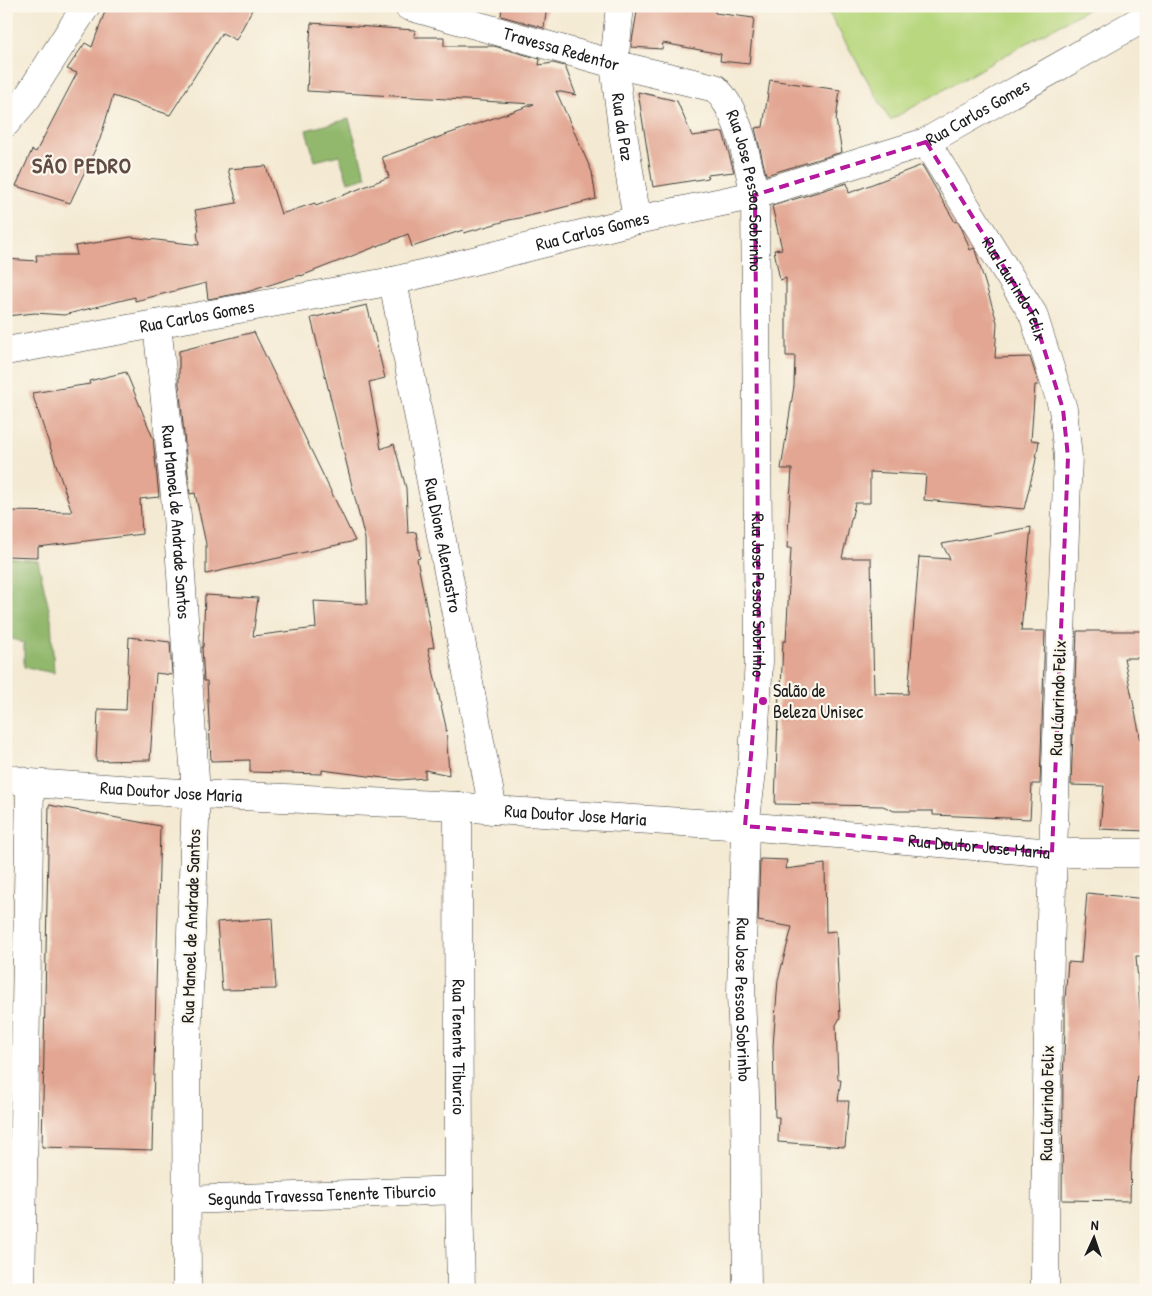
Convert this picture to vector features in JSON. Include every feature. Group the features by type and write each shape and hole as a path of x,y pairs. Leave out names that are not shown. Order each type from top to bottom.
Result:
{"street":[{"path":"6,122 27,98 86,6"},
{"name":"Travessa Redentor","path":"408,6 614,64 715,88"},
{"name":"Rua da Paz","path":"620,6 614,64 637,220"},
{"name":"Rua Carlos Gomes","path":"6,351 393,281 637,220 754,195 926,142 1146,17"},
{"name":"Rua Jose Pessoa Sobrinho","path":"715,88 725,97 733,113 754,195 759,660 752,772 745,826 741,994 747,1290"},
{"name":"Rua Láurindo Felix","path":"926,142 1033,314 1064,409 1068,457 1052,853 1045,1290"},
{"name":"Rua Dione Alencastro","path":"393,281 493,810"},
{"name":"Rua Manoel de Andrade Santos","path":"157,324 177,516 196,794 186,1072 187,1290"},
{"path":"18,780 21,1290"},
{"name":"Rua Doutor Jose Maria","path":"18,780 196,794 458,806 493,810 745,826 1052,853 1146,853"},
{"name":"Rua Tenente Tiburcio","path":"458,806 461,1290"},
{"name":"Segunda Travessa Tenente Tiburcio","path":"186,1200 459,1190"}],"highlighted area":[{"path":"926,142 1033,314 1063,409 1068,457 1052,853 745,826 759,661 755,195"}],"green space":[{"path":"825,6 1093,6 890,120"},
{"path":"349,119 366,177 348,182 339,155 315,161 306,130"},
{"path":"6,558 38,561 51,618 54,673 24,667 24,643 6,637"}],"building":[{"path":"107,6 254,6 236,40 222,33 170,115 113,96 100,139 70,203 16,186 32,150 36,152 77,73 67,69 85,43 92,47"},
{"path":"502,6 547,6 544,28 501,16"},
{"path":"638,6 694,6 715,9 715,13 754,18 749,64 720,61 721,54 663,43 662,49 631,47"},
{"path":"311,23 415,30 414,37 444,37 444,46 494,46 540,59 539,65 553,63 565,66 576,95 556,91 592,172 596,199 464,233 463,230 412,247 408,234 301,276 247,292 208,299 206,283 135,301 135,297 64,315 35,313 6,316 6,259 37,261 36,255 77,255 75,246 131,237 199,245 197,232 199,231 195,210 237,203 228,169 266,166 281,214 315,203 316,206 389,177 382,157 534,104 307,91"},
{"path":"770,80 840,90 836,120 842,152 766,175 755,128 763,127"},
{"path":"638,92 677,101 692,136 723,132 734,172 707,175 708,178 653,187"},
{"path":"922,165 955,222 957,221 962,229 970,250 974,248 975,250 997,322 995,358 1030,357 1039,385 1035,385 1031,440 1039,441 1035,464 1024,509 924,500 926,475 870,472 870,503 855,503 842,558 871,558 874,693 908,694 919,557 950,559 942,544 1031,527 1021,631 1045,631 1040,784 1032,784 1030,819 933,815 933,811 894,811 883,806 775,804 779,690 781,690 783,641 786,641 791,548 787,548 792,469 781,469 794,386 795,356 786,356 786,278 780,280 774,250 782,249 772,206 847,183 849,193"},
{"path":"367,305 385,378 369,382 381,449 394,444 406,488 408,533 416,532 420,558 417,559 434,647 428,648 446,727 449,775 425,770 425,778 399,780 322,770 322,774 250,772 250,760 211,761 207,681 204,681 202,647 205,595 258,598 253,636 316,628 314,601 367,604 365,539 311,318"},
{"path":"254,332 355,541 206,574 206,544 195,493 190,494 179,384 179,351"},
{"path":"126,372 153,438 159,497 140,499 142,534 38,547 38,557 6,556 6,511 72,512 32,393 90,384 89,381"},
{"path":"1077,631 1146,631 1146,658 1124,658 1142,746 1146,746 1146,831 1100,829 1104,786 1071,785"},
{"path":"129,637 170,642 172,675 156,673 150,760 96,761 98,709 126,710"},
{"path":"49,805 160,826 152,1150 42,1147"},
{"path":"760,859 787,860 785,869 825,864 826,932 836,931 840,1018 836,1025 838,1080 841,1080 838,1101 849,1101 845,1147 778,1142 779,1117 775,1117 773,1046 778,980 792,927 758,921"},
{"path":"1087,893 1146,899 1146,956 1136,956 1145,1076 1137,1076 1130,1201 1062,1200 1065,999 1068,962 1081,963"},
{"path":"272,918 276,989 222,990 217,922"}],"place":[{"name":"Salão de Beleza Unisec","path":"763,701"}],"district":[{"name":"SÃO PEDRO","path":"82,165"}]}
